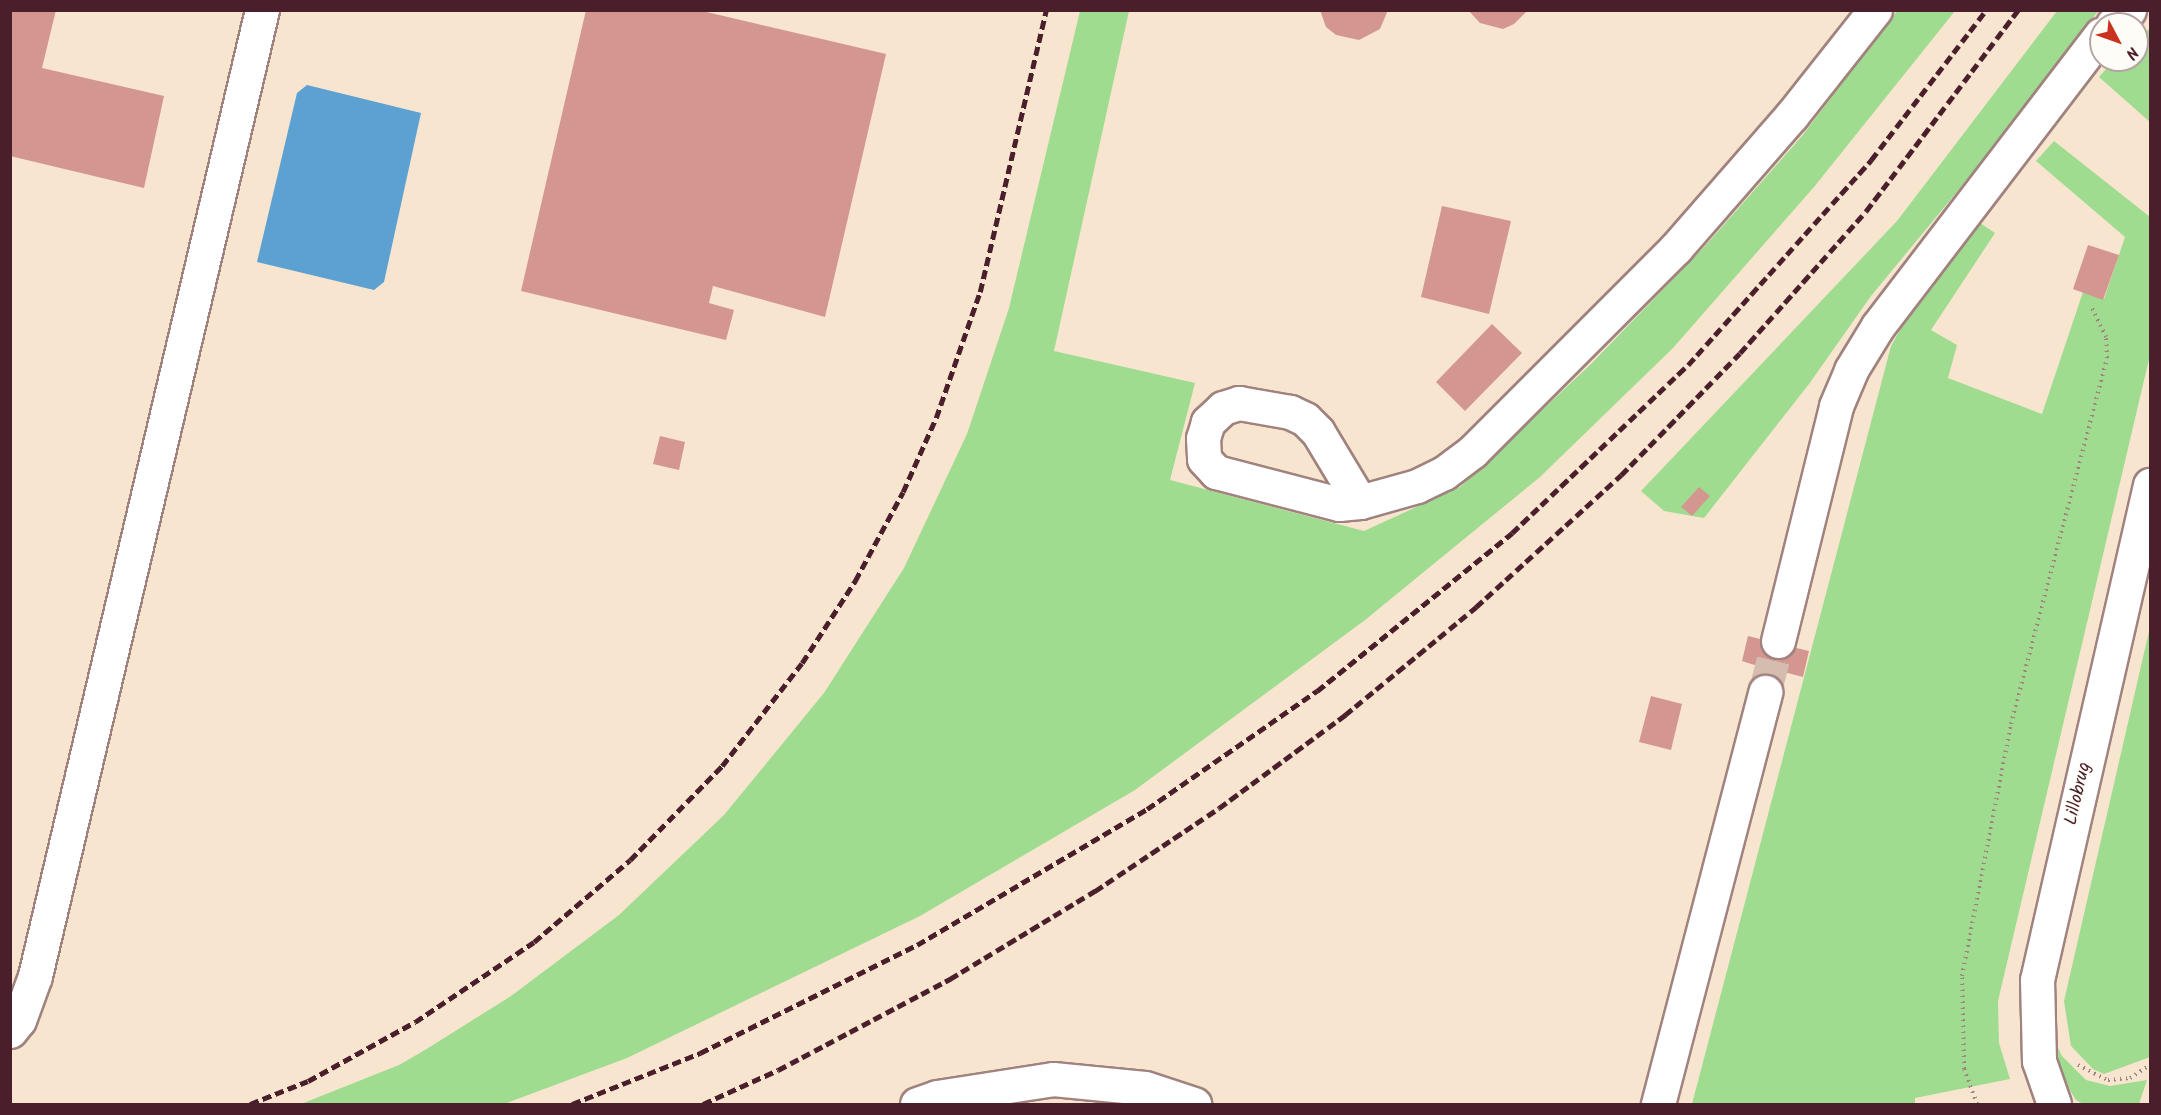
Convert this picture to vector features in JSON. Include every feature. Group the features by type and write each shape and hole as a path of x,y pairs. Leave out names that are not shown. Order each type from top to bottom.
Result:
{"street":[{"path":"10,1031 19,1020 36,975 262,10"},
{"path":"1359,502 1417,486 1444,473 1473,451 1676,248 1792,115 1875,10"},
{"path":"1778,641 1836,406 1851,370 1878,326 2089,50"},
{"name":"Lillobrug","path":"2048,1102 2039,1061 2035,1020 2037,980 2151,485"},
{"path":"1658,1104 1765,692"},
{"path":"917,1104 937,1097 1053,1079 1145,1088 1194,1104"}],"path":[{"path":"1977,1104 1964,1070 1962,976 2011,724 2108,358 2106,337 2092,308"}],"green space":[{"path":"1080,11 1129,11 1054,351 1195,383 1170,480 1364,531 1460,487 1591,364 1706,245 1802,136 1897,11 1955,11 1814,187 1673,348 1540,477 1365,620 1135,790 920,916 627,1058 504,1104 301,1104 399,1065 425,1050 511,996 619,915 724,815 824,693 904,568 967,434 1009,308"},
{"path":"2057,11 2098,11 2089,12 2089,23 1989,153 1871,296 1809,384 1704,518 1664,511 1641,491 1897,221"},
{"path":"2149,30 2150,122 2099,77 2103,72 2149,72"},
{"path":"2054,141 2150,217 2150,355 1998,1001 1999,1043 2010,1079 1915,1098 1915,1104 1692,1104 1891,346 1904,323 1980,223 1995,233 1931,330 1957,345 1948,378 2042,414 2083,292 2104,299 2125,237 2036,161"},
{"path":"2150,627 2150,1057 2104,1074 2093,1069 2071,1046 2064,1001"},
{"path":"2052,1036 2062,1056 2086,1080 2110,1086 2147,1080 2139,1104 2083,1104 2076,1100 2058,1071"}],"water":[{"path":"307,85 421,113 384,282 374,290 257,262 297,93"}],"building":[{"path":"10,10 56,10 42,68 164,96 144,188 10,156"},
{"path":"586,10 698,10 886,54 825,317 713,286 709,303 734,310 726,340 521,291"},
{"path":"1320,10 1388,10 1380,29 1359,40 1336,35 1326,27"},
{"path":"1468,10 1528,10 1514,24 1503,29 1480,23"},
{"path":"1442,206 1511,221 1489,314 1421,297"},
{"path":"2088,245 2119,255 2103,300 2073,289"},
{"path":"1492,324 1522,353 1465,411 1436,382"},
{"path":"660,436 685,442 679,470 653,464"},
{"path":"1699,487 1710,496 1692,516 1681,507"},
{"path":"1748,636 1809,651 1803,677 1780,671 1774,694 1759,690 1764,668 1742,661"},
{"path":"1651,696 1682,704 1671,750 1639,742"}],"tunnel":[{"path":"1765,692 1778,641"}],"railway":[{"path":"250,1104 308,1081 415,1022 534,942 630,860 722,766 802,663 855,581 903,492 936,418 980,292 1046,10"},
{"path":"572,1104 700,1053 917,945 1147,809 1317,691 1512,533 1688,365 1871,160 1986,10"},
{"path":"703,1104 778,1070 950,979 1095,891 1219,808 1345,715 1476,607 1621,475 1740,353 1866,211 2018,10"}]}
